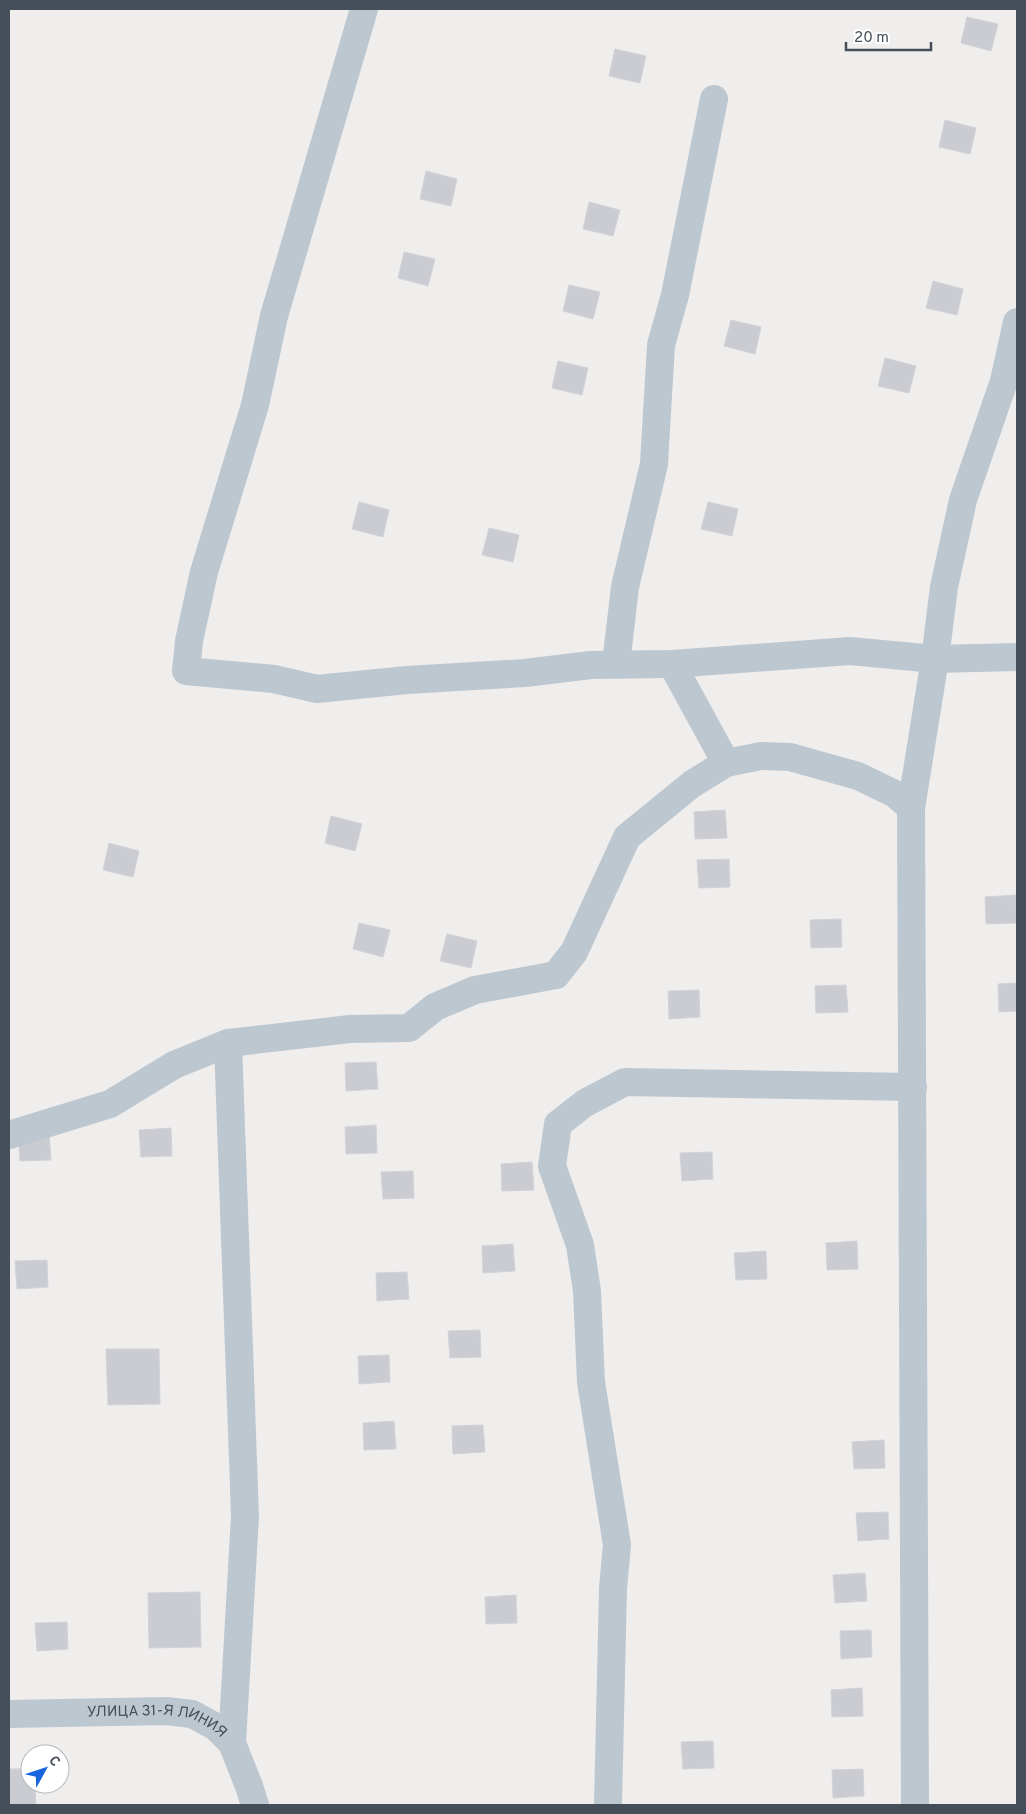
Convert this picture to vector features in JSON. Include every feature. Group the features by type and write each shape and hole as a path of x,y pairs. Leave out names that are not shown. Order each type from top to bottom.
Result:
{"street":[{"path":"364,9 274,316 256,405 204,572 186,671 274,679 317,689 616,664 672,664 850,651 935,659 1017,657"},
{"path":"616,664 625,587 654,464 661,345 677,285 714,99"},
{"path":"915,1805 911,808 935,659 944,587 963,500 1004,381 1017,322"},
{"path":"672,664 726,764"},
{"path":"9,1135 110,1104 174,1065 228,1043 350,1029 410,1028 435,1007 475,990 556,975 574,952 627,837 692,784 726,764 761,756 790,757 858,776 895,794 911,808"},
{"path":"228,1043 245,1516 232,1743"},
{"path":"608,1805 614,1588 617,1545 591,1382 587,1291 580,1244 552,1166 558,1124 585,1103 624,1082 913,1087"},
{"name":"УЛИЦА 31-Я ЛИНИЯ","path":"9,1714 166,1711 192,1714 216,1726 232,1743 255,1805"}],"building":[{"path":"967,17 998,24 991,51 961,43"},
{"path":"615,49 646,56 640,83 609,76"},
{"path":"945,120 976,128 970,154 939,147"},
{"path":"426,171 457,179 451,206 420,199"},
{"path":"589,202 620,210 613,236 583,229"},
{"path":"404,252 435,259 428,286 398,278"},
{"path":"933,281 963,289 957,315 926,308"},
{"path":"569,285 600,292 593,319 563,311"},
{"path":"731,320 761,327 755,354 724,346"},
{"path":"885,358 916,366 909,393 878,386"},
{"path":"558,361 588,368 582,395 552,388"},
{"path":"359,502 389,510 383,537 352,529"},
{"path":"708,502 738,509 732,536 701,529"},
{"path":"489,528 519,535 513,562 482,555"},
{"path":"725,810 727,838 695,839 694,812"},
{"path":"331,816 362,824 355,851 325,843"},
{"path":"109,843 139,851 133,877 103,870"},
{"path":"729,859 730,887 699,888 697,860"},
{"path":"1016,895 1017,923 986,924 985,897"},
{"path":"841,919 842,947 811,948 810,920"},
{"path":"359,923 390,930 383,957 353,949"},
{"path":"447,934 477,941 471,968 440,961"},
{"path":"1017,983 1017,1011 999,1012 998,984"},
{"path":"846,985 848,1012 816,1013 815,986"},
{"path":"699,990 700,1017 669,1019 668,991"},
{"path":"376,1062 378,1089 346,1091 345,1063"},
{"path":"376,1125 377,1153 346,1154 345,1127"},
{"path":"171,1128 172,1156 141,1157 139,1130"},
{"path":"49,1132 51,1160 20,1161 18,1134"},
{"path":"712,1152 713,1179 682,1181 680,1153"},
{"path":"532,1162 534,1190 502,1191 501,1164"},
{"path":"413,1171 414,1198 383,1199 381,1172"},
{"path":"857,1241 858,1269 827,1270 826,1243"},
{"path":"513,1244 515,1271 483,1273 482,1246"},
{"path":"766,1251 767,1279 736,1280 734,1253"},
{"path":"47,1260 48,1287 17,1289 15,1261"},
{"path":"407,1272 409,1299 377,1301 376,1273"},
{"path":"480,1330 481,1357 450,1358 448,1331"},
{"path":"106,1349 159,1349 160,1404 108,1405"},
{"path":"389,1355 390,1382 359,1384 358,1356"},
{"path":"394,1421 396,1449 364,1450 363,1423"},
{"path":"483,1425 485,1452 453,1454 452,1426"},
{"path":"884,1440 885,1468 854,1469 852,1442"},
{"path":"888,1512 889,1539 858,1541 856,1513"},
{"path":"865,1573 867,1601 835,1603 833,1575"},
{"path":"200,1592 201,1647 149,1648 148,1593"},
{"path":"516,1595 517,1623 486,1624 485,1597"},
{"path":"67,1622 68,1649 37,1651 35,1623"},
{"path":"871,1630 872,1657 841,1659 840,1631"},
{"path":"862,1688 863,1716 832,1717 831,1690"},
{"path":"713,1741 714,1768 683,1769 681,1742"},
{"path":"9,1769 20,1769 20,1794 35,1794 36,1805 9,1805"},
{"path":"863,1769 864,1796 833,1798 832,1770"}]}
